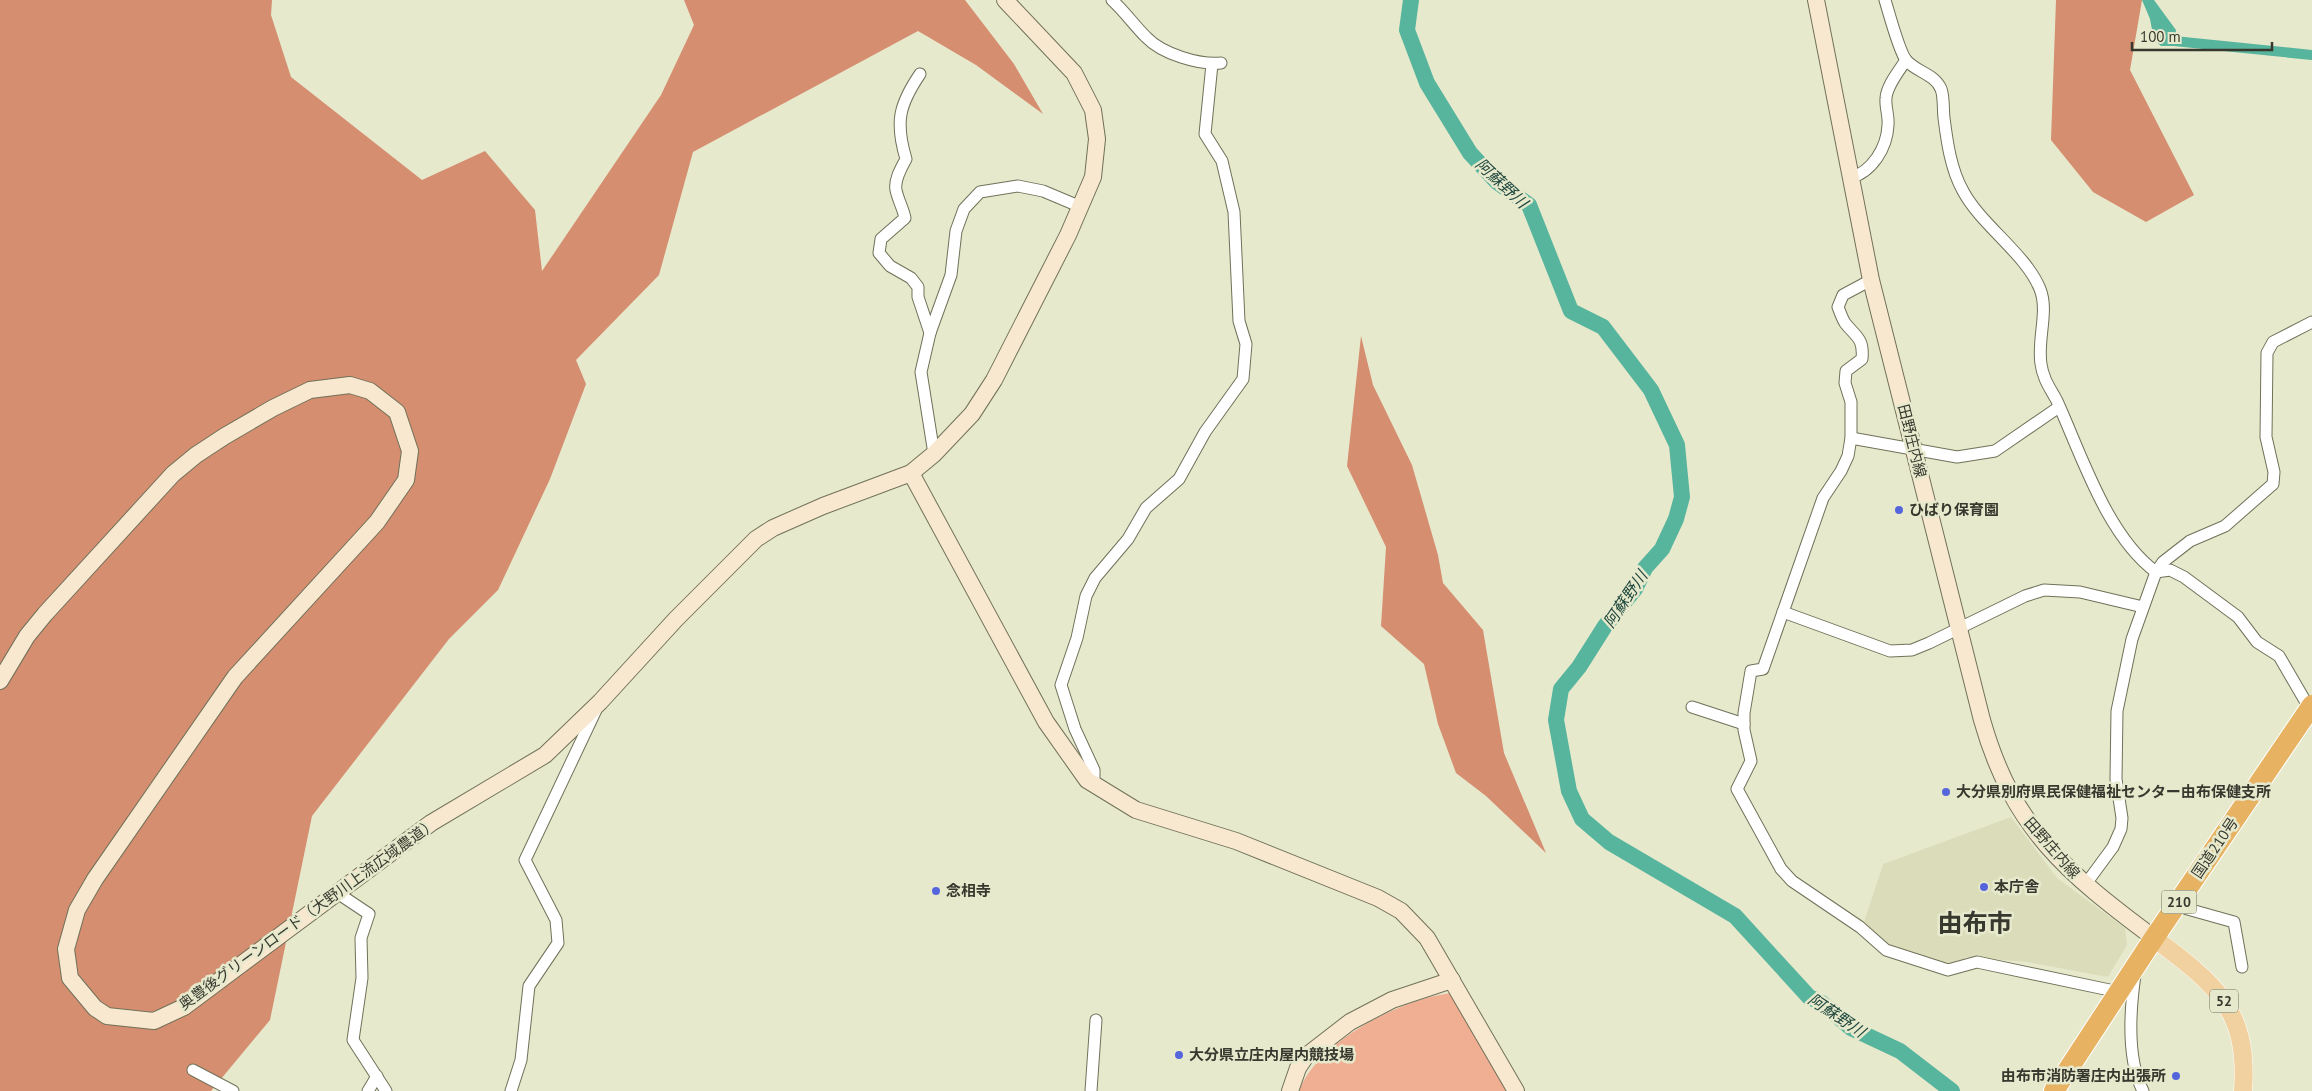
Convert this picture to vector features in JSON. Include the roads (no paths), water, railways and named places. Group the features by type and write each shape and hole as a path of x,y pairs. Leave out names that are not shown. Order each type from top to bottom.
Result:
{"highway":[{"name":"国道210号","path":"2054,1091 2154,938 2310,711"}],"main road":[{"name":"52","path":"2154,938 2207,980 2231,1010 2239,1029 2244,1051 2243,1091"}],"street":[{"name":"奥豊後グリーンロード（大野川上流広域農道）","path":"0,681 27,636 45,614 173,474 196,455 273,408 310,390 350,385 370,391 397,412 410,451 406,480 377,522 235,677 95,879 77,910 66,949 70,978 94,1008 107,1016 154,1021 184,1007 431,823 545,755 600,702 676,619 756,539 773,528 823,506 911,473 934,454 972,414 994,380 1081,207 1093,177 1097,139 1093,110 1081,84 1063,60 1005,0"},
{"path":"1094,784 1094,770 1075,728 1061,685 1077,638 1086,596 1094,578 1128,539 1146,508 1179,479 1206,432 1243,379 1246,344 1239,321 1234,212 1222,162 1204,134 1216,63 1191,60 1171,53 1147,38 1130,17 1112,0"},
{"name":"田野庄内線","path":"1816,0 1871,280 1988,740 2011,795 2038,835 2085,885 2154,938"},
{"path":"1885,0 1906,60 1936,81 1942,90 1946,136 1963,192 2031,273 2041,290 2041,363 2046,384 2096,490 2128,546 2140,561 2156,572 2170,570 2184,577 2238,617 2257,642 2279,656 2310,711"},
{"path":"1850,178 1865,172 1875,161 1886,140 1888,124 1886,98 1889,87 1906,60"},
{"path":"920,74 908,91 900,112 899,135 906,159 899,173 896,190 903,205 905,218 881,239 879,252 890,266 911,278 918,287 918,296 930,333"},
{"path":"934,454 921,372 930,333 951,275 956,231 964,209 980,192 1018,186 1043,191 1081,207"},
{"path":"1871,280 1843,295 1838,307 1844,322 1858,336 1863,349 1862,359 1846,372 1845,383 1851,402 1851,438 1848,456 1842,471 1823,498 1763,669 1751,670 1744,724 1751,761 1737,789 1781,869 1792,882 1860,927 1886,950 1948,970 1977,962 2119,992"},
{"path":"2085,885 2112,847 2121,829 2122,818 2116,779 2117,711 2132,639 2156,572 2163,562 2190,541 2225,526 2273,484 2274,472 2266,437 2267,353 2272,342 2312,322"},
{"path":"1851,438 1915,451 1958,457 1995,451 2058,407"},
{"path":"911,473 1046,722 1087,780 1136,810 1236,841 1378,898 1401,911 1427,938 1516,1091"},
{"path":"1783,612 1890,651 1912,650 1960,629 2025,596 2044,590 2080,592 2143,607"},
{"path":"511,1091 521,1060 529,986 558,943 556,920 525,860 600,702"},
{"path":"1692,707 1744,724"},
{"path":"336,892 368,914 361,938 362,978 353,1040 386,1091"},
{"path":"2177,904 2184,908 2234,922 2242,967"},
{"path":"2136,965 2130,1022 2138,1077 2143,1091"},
{"path":"1290,1091 1298,1068 1306,1056 1350,1022 1392,1000 1452,980"},
{"path":"1091,1091 1096,1020"},
{"path":"193,1070 233,1091"},
{"path":"368,1091 377,1076"}],"water":[{"path":"2142,0 2154,0 2176,30 2174,46 2161,46 2154,40 2150,19"}],"waterway":[{"name":"阿蘇野川","path":"1411,0 1407,30 1427,83 1470,153 1497,182 1529,205 1571,311 1603,327 1651,390 1677,445 1682,497 1676,519 1662,549 1645,568 1635,589 1605,626 1579,667 1561,689 1556,720 1569,791 1582,819 1609,842 1735,916 1809,997 1822,1003 1851,1028 1900,1051 1952,1091"},
{"path":"2174,41 2312,55"}],"place":[{"name":"ひばり保育園","path":"1899,510"},
{"name":"大分県別府県民保健福祉センター由布保健支所","path":"1946,792"},
{"name":"本庁舎","path":"1984,887"},
{"name":"念相寺","path":"936,891"},
{"name":"大分県立庄内屋内競技場","path":"1179,1055"},
{"name":"由布市消防署庄内出張所","path":"2176,1076"}],"district":[{"name":"由布市","path":"1975,923"}]}
